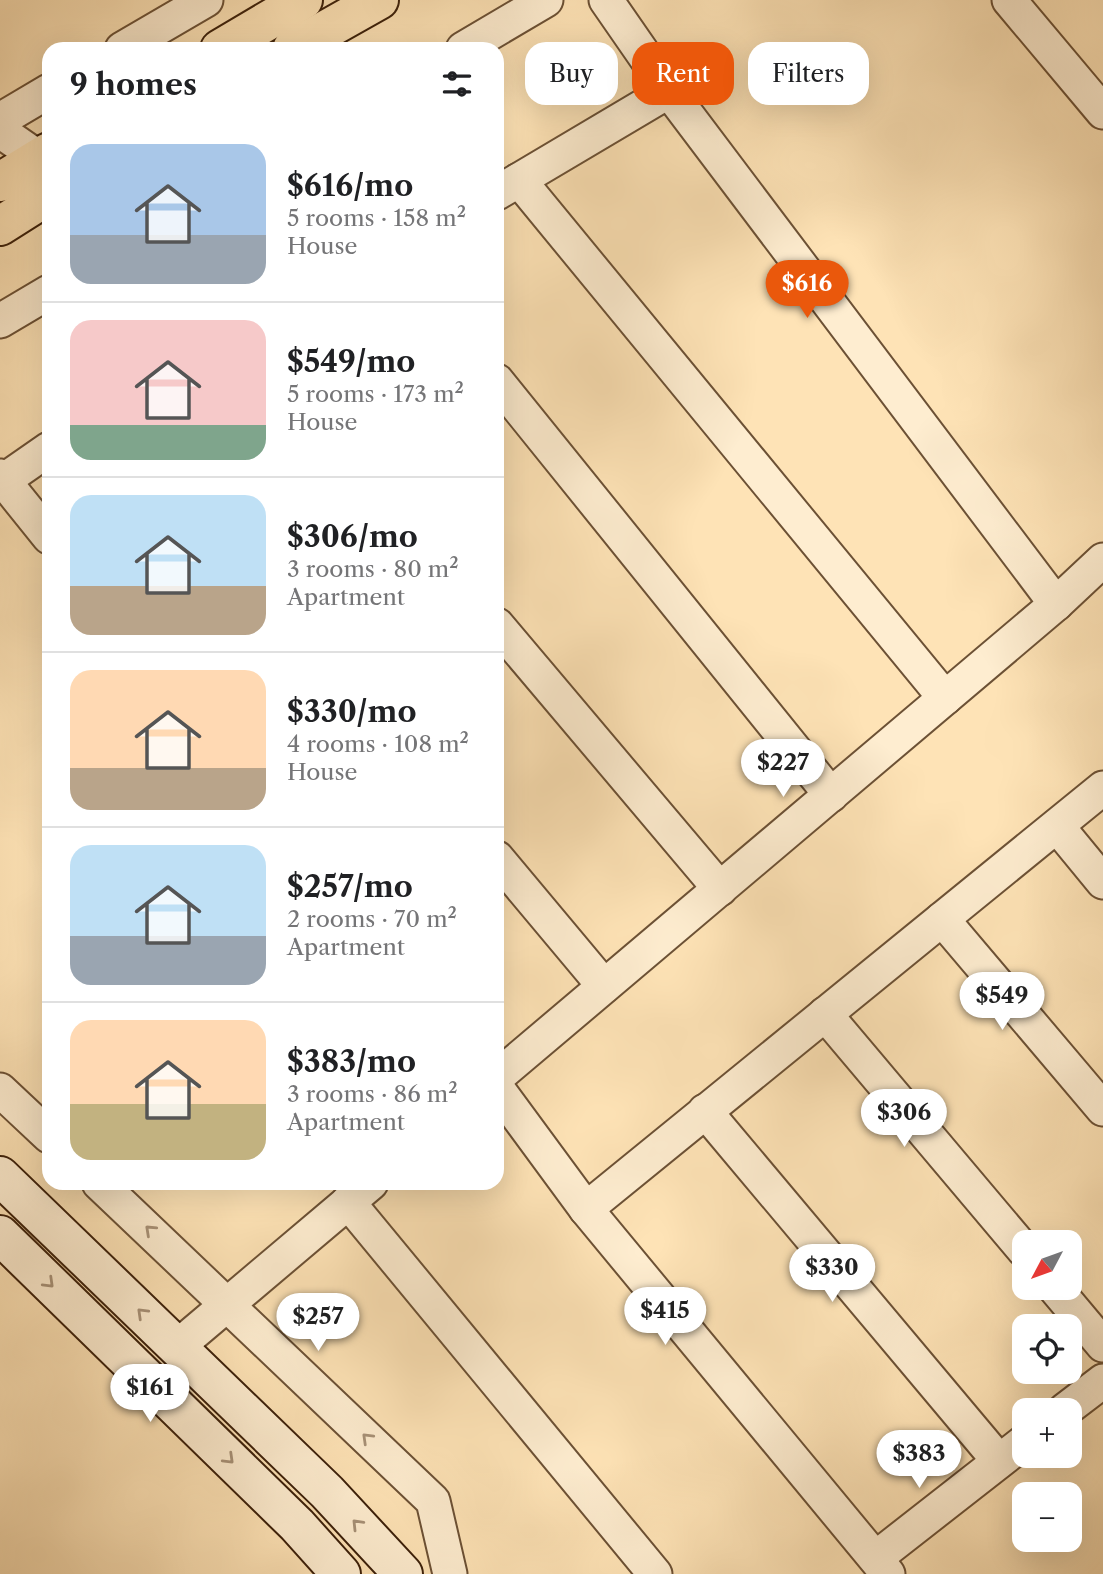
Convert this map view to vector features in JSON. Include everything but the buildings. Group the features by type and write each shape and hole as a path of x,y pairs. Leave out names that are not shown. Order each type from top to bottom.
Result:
{"highway":[{"path":"232,42 303,0"},
{"path":"304,42 376,1"},
{"path":"0,182 42,156"},
{"path":"0,226 42,199"}],"main road":[{"path":"0,1176 327,1492 403,1574"},
{"path":"0,1235 297,1525 341,1574"}],"street":[{"path":"134,42 206,0"},
{"path":"475,42 546,0"},
{"path":"606,0 635,42"},
{"path":"1009,0 1103,112"},
{"path":"0,120 42,95"},
{"path":"645,105 508,186 945,698"},
{"path":"680,105 1056,604"},
{"path":"0,131 42,154"},
{"path":"0,321 42,296"},
{"path":"504,390 831,795"},
{"path":"42,453 2,478 42,528"},
{"path":"504,1071 1056,604 1103,560"},
{"path":"504,633 720,889"},
{"path":"586,1209 1103,788"},
{"path":"1057,826 1103,882"},
{"path":"504,866 604,986"},
{"path":"942,919 1103,1109"},
{"path":"825,1014 1012,1236"},
{"path":"0,1090 42,1129"},
{"path":"504,1098 586,1209 885,1571"},
{"path":"705,1111 1012,1452 886,1550 881,1560 885,1571"},
{"path":"107,1190 229,1303 433,1501 450,1574"},
{"path":"177,1347 360,1192 654,1574"},
{"path":"1065,1300 1103,1345"},
{"path":"1081,1398 1103,1381"}]}
